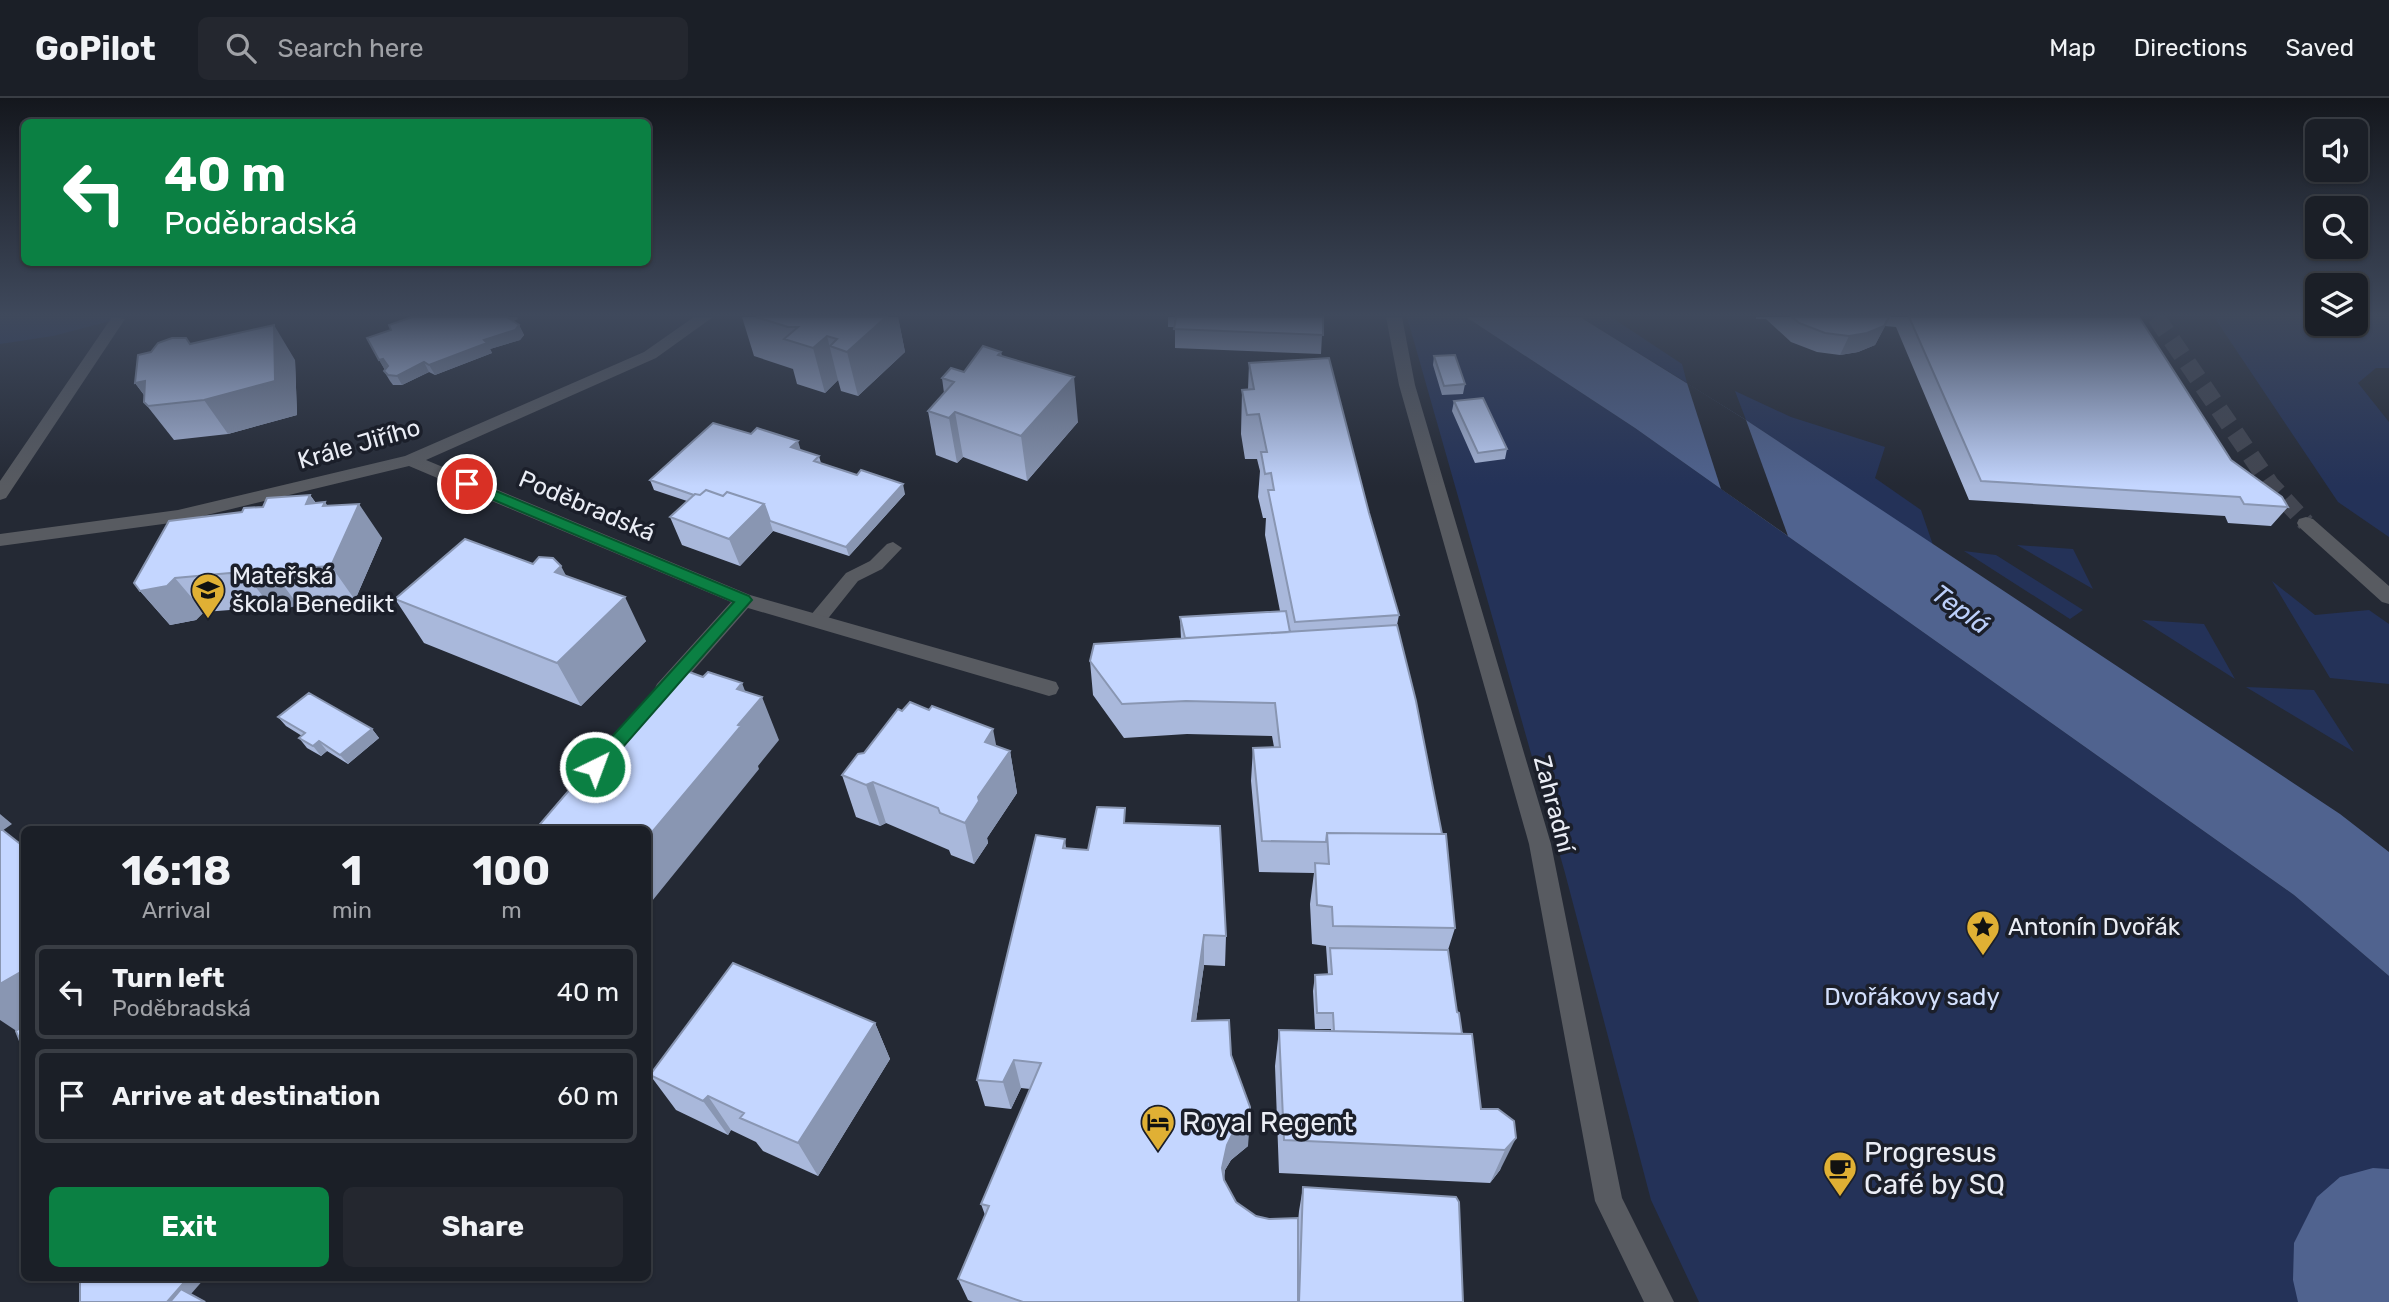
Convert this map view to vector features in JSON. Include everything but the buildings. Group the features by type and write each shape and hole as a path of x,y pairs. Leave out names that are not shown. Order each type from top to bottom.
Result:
{"street":[{"name":"Krále Jiřího","path":"0,540 178,516 410,460 608,373"},
{"name":"Zahradní","path":"1405,373 1540,844 1609,1201 1659,1302"},
{"name":"Poděbradská","path":"410,460 744,600 1049,688"},
{"path":"2306,523 2389,597"},
{"path":"651,704 744,600"}],"lane":[{"path":"0,494 81,373"},
{"path":"816,621 852,577 876,565 893,548"}],"green space":[{"name":"Dvořákovy sady","path":"1423,373 1552,373 1635,428 2294,895 2389,976 2389,1302 1699,1302 1651,1200 1565,873"},
{"path":"1671,373 1684,373 1687,383"},
{"path":"2252,373 2370,373 2358,383 2389,422 2389,537 2338,502"},
{"path":"1735,391 1791,417 1885,447 1875,478 1921,510 1933,545 1746,420"},
{"path":"2017,545 2073,549 2093,589"},
{"path":"1964,551 1996,555 2083,610 2070,619"},
{"path":"2272,581 2315,615 2369,610 2389,624 2389,684 2330,678"},
{"path":"2142,620 2204,624 2235,679"},
{"path":"2246,687 2314,690 2354,752"}],"water":[{"name":"Teplá","path":"1552,373 1671,373 1746,420 2340,814 2389,852 2389,976 2294,895 1635,428"},
{"path":"2373,1168 2389,1169 2389,1302 2298,1302 2293,1280 2294,1243 2317,1197 2340,1177"}],"pier":[{"path":"1687,383 1746,420 1788,536 1721,489"}],"tunnel":[{"path":"2194,373 2270,484 2306,523"}],"place":[{"name":"Mateřská škola Benedikt","path":"208,620"},
{"name":"Antonín Dvořák","path":"1983,957"},
{"name":"Royal Regent","path":"1158,1152"},
{"name":"Progresus Café by SQ","path":"1840,1198"}],"route":[{"path":"467,484 744,600 595,767"}]}
